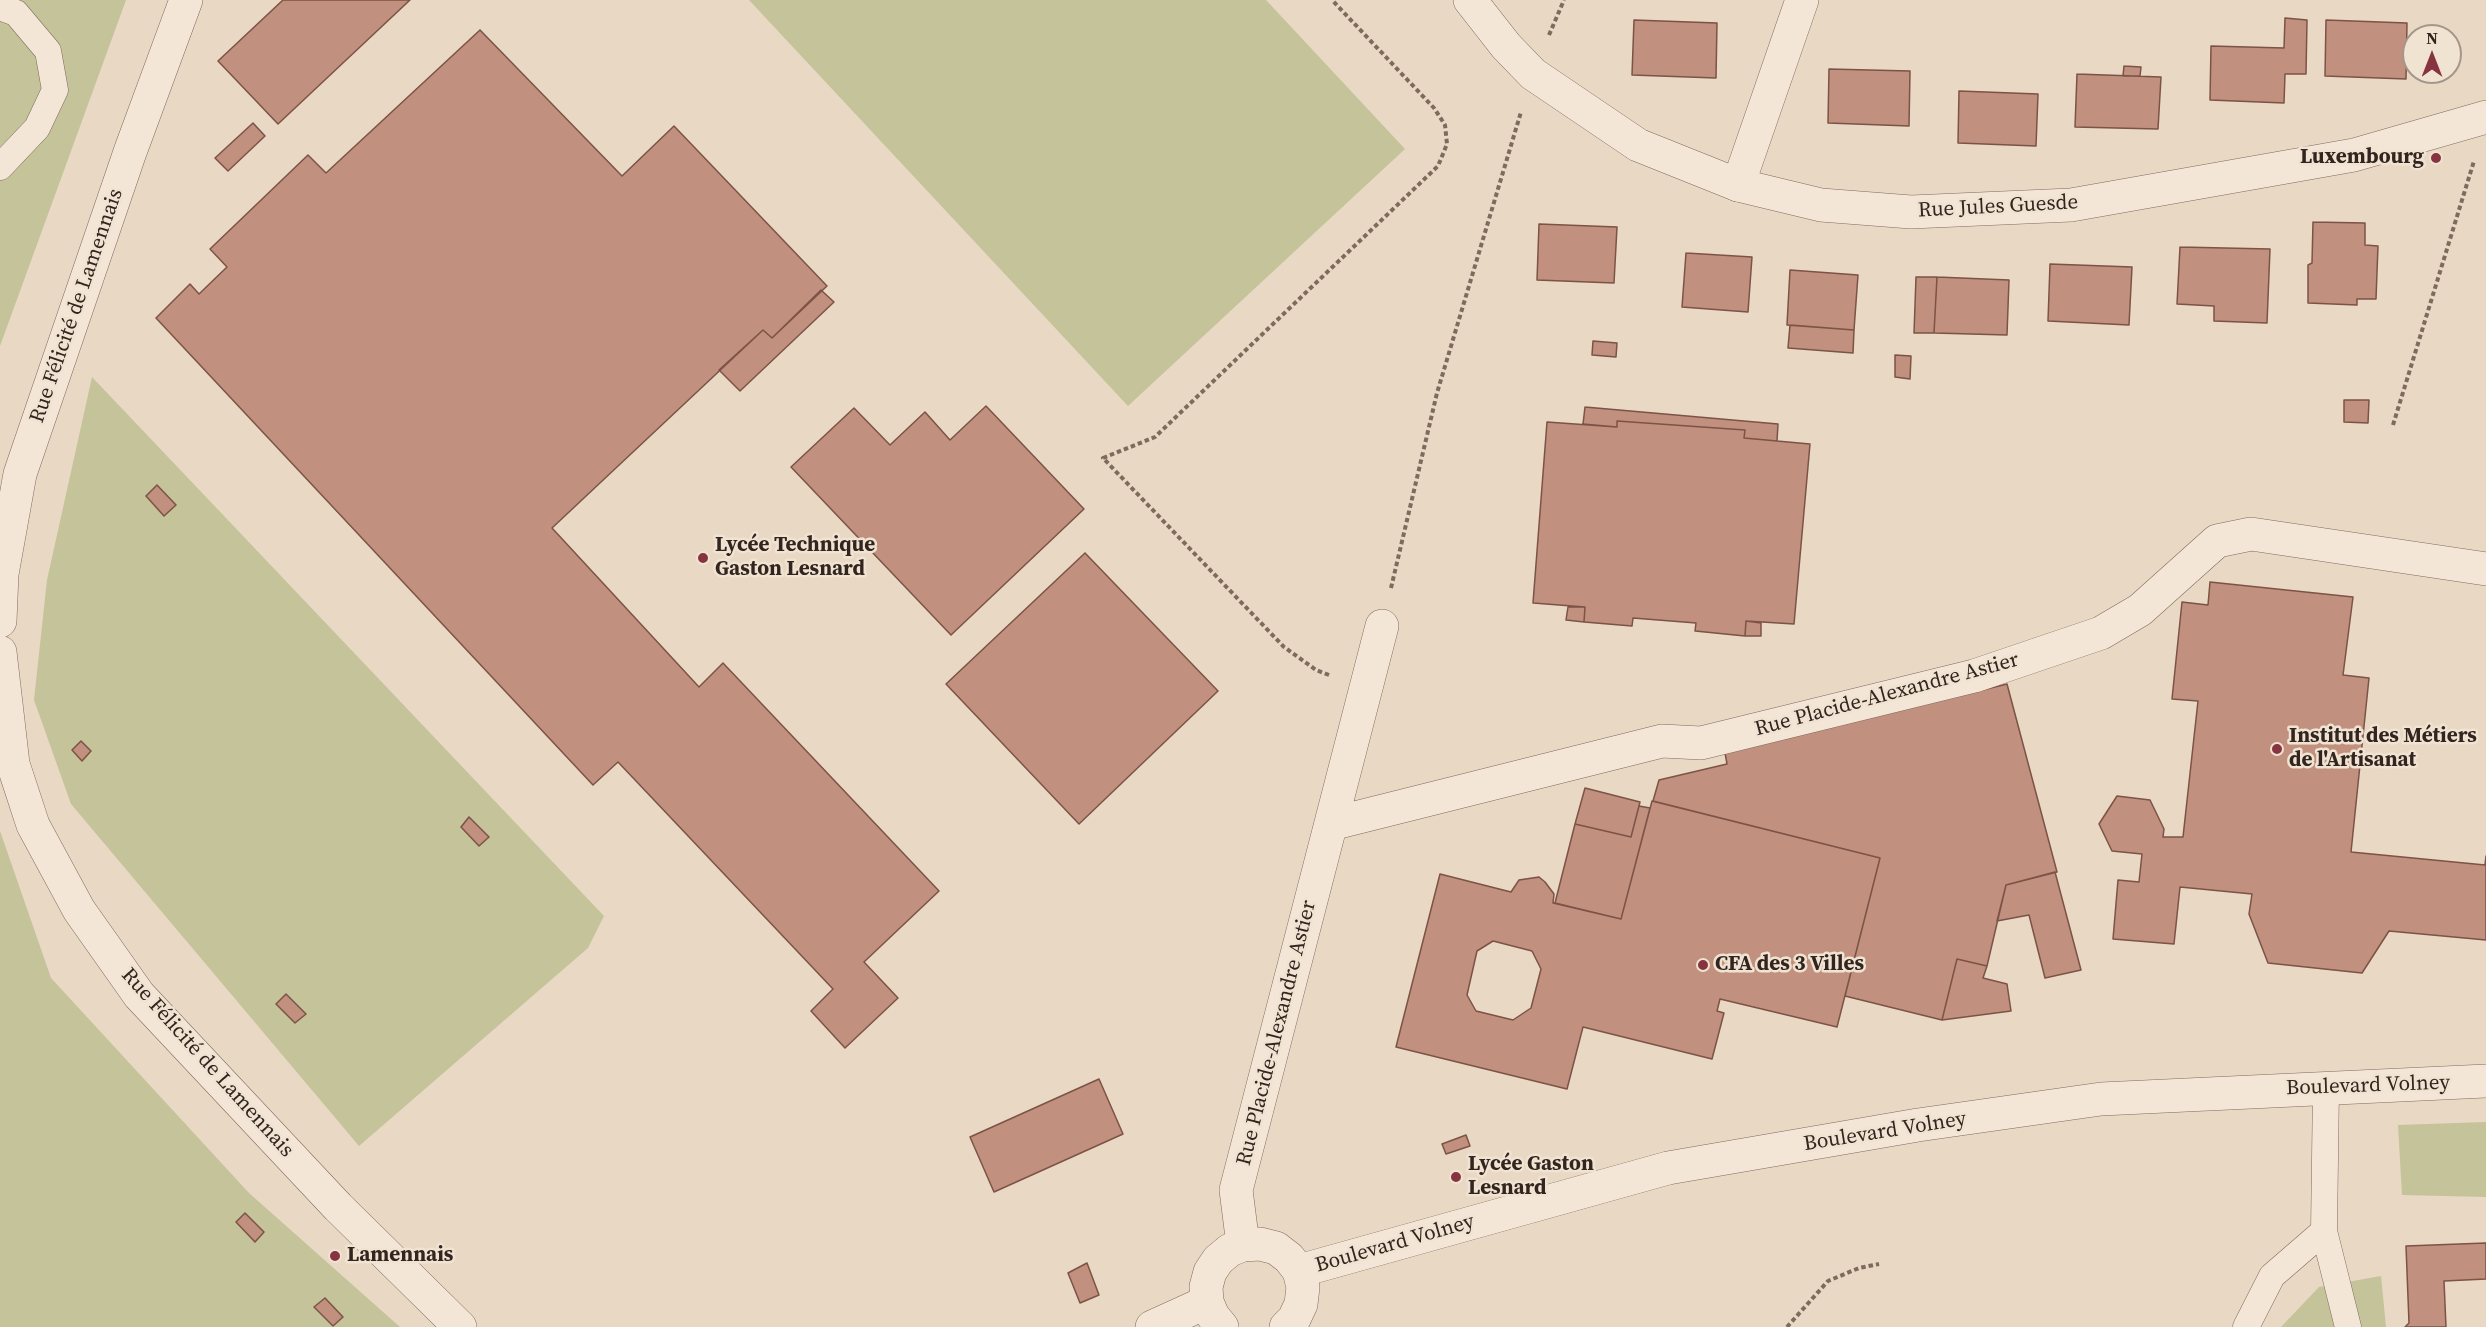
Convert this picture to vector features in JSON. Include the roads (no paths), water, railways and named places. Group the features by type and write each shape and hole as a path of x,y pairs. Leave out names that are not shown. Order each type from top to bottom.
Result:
{"street":[{"name":"Rue Félicité de Lamennais","path":"0,621 2,574 20,474 126,164 186,0"},
{"name":"Rue Jules Guesde","path":"1470,0 1506,46 1533,74 1638,144 1738,185 1821,205 1911,212 2071,205 2354,155 2486,117"},
{"path":"1738,185 1802,0"},
{"name":"Rue Placide-Alexandre Astier","path":"1331,824 1662,741 1701,743 1974,676 2101,633 2140,610 2217,541 2251,534 2486,569"},
{"name":"Rue Placide-Alexandre Astier","path":"1243,1245 1236,1190 1382,626"},
{"name":"Rue Félicité de Lamennais","path":"0,652 13,764 33,825 79,910 139,995 338,1207 459,1327"},
{"name":"Boulevard Volney","path":"1299,1271 1668,1168 1918,1125 2101,1099 2486,1081"},
{"name":"Boulevard Volney","path":"1243,1245 1260,1244 1276,1248 1289,1258 1299,1271 1303,1287 1301,1304 1294,1319 1286,1327"},
{"path":"1152,1327 1214,1314 1206,1287 1210,1272 1218,1260 1230,1250 1243,1245"}],"lane":[{"path":"0,7 16,13 48,51 55,90 37,128 0,167"},
{"path":"2326,1087 2324,1231 2348,1327"},
{"path":"2246,1327 2272,1276 2324,1231"}],"place":[{"name":"Luxembourg","path":"2436,158"},
{"name":"Lycée Technique Gaston Lesnard","path":"703,558"},
{"name":"Institut des Métiers de l'Artisanat","path":"2277,749"},
{"name":"CFA des 3 Villes","path":"1703,965"},
{"name":"Lycée Gaston Lesnard","path":"1456,1177"},
{"name":"Lamennais","path":"335,1256"}]}
